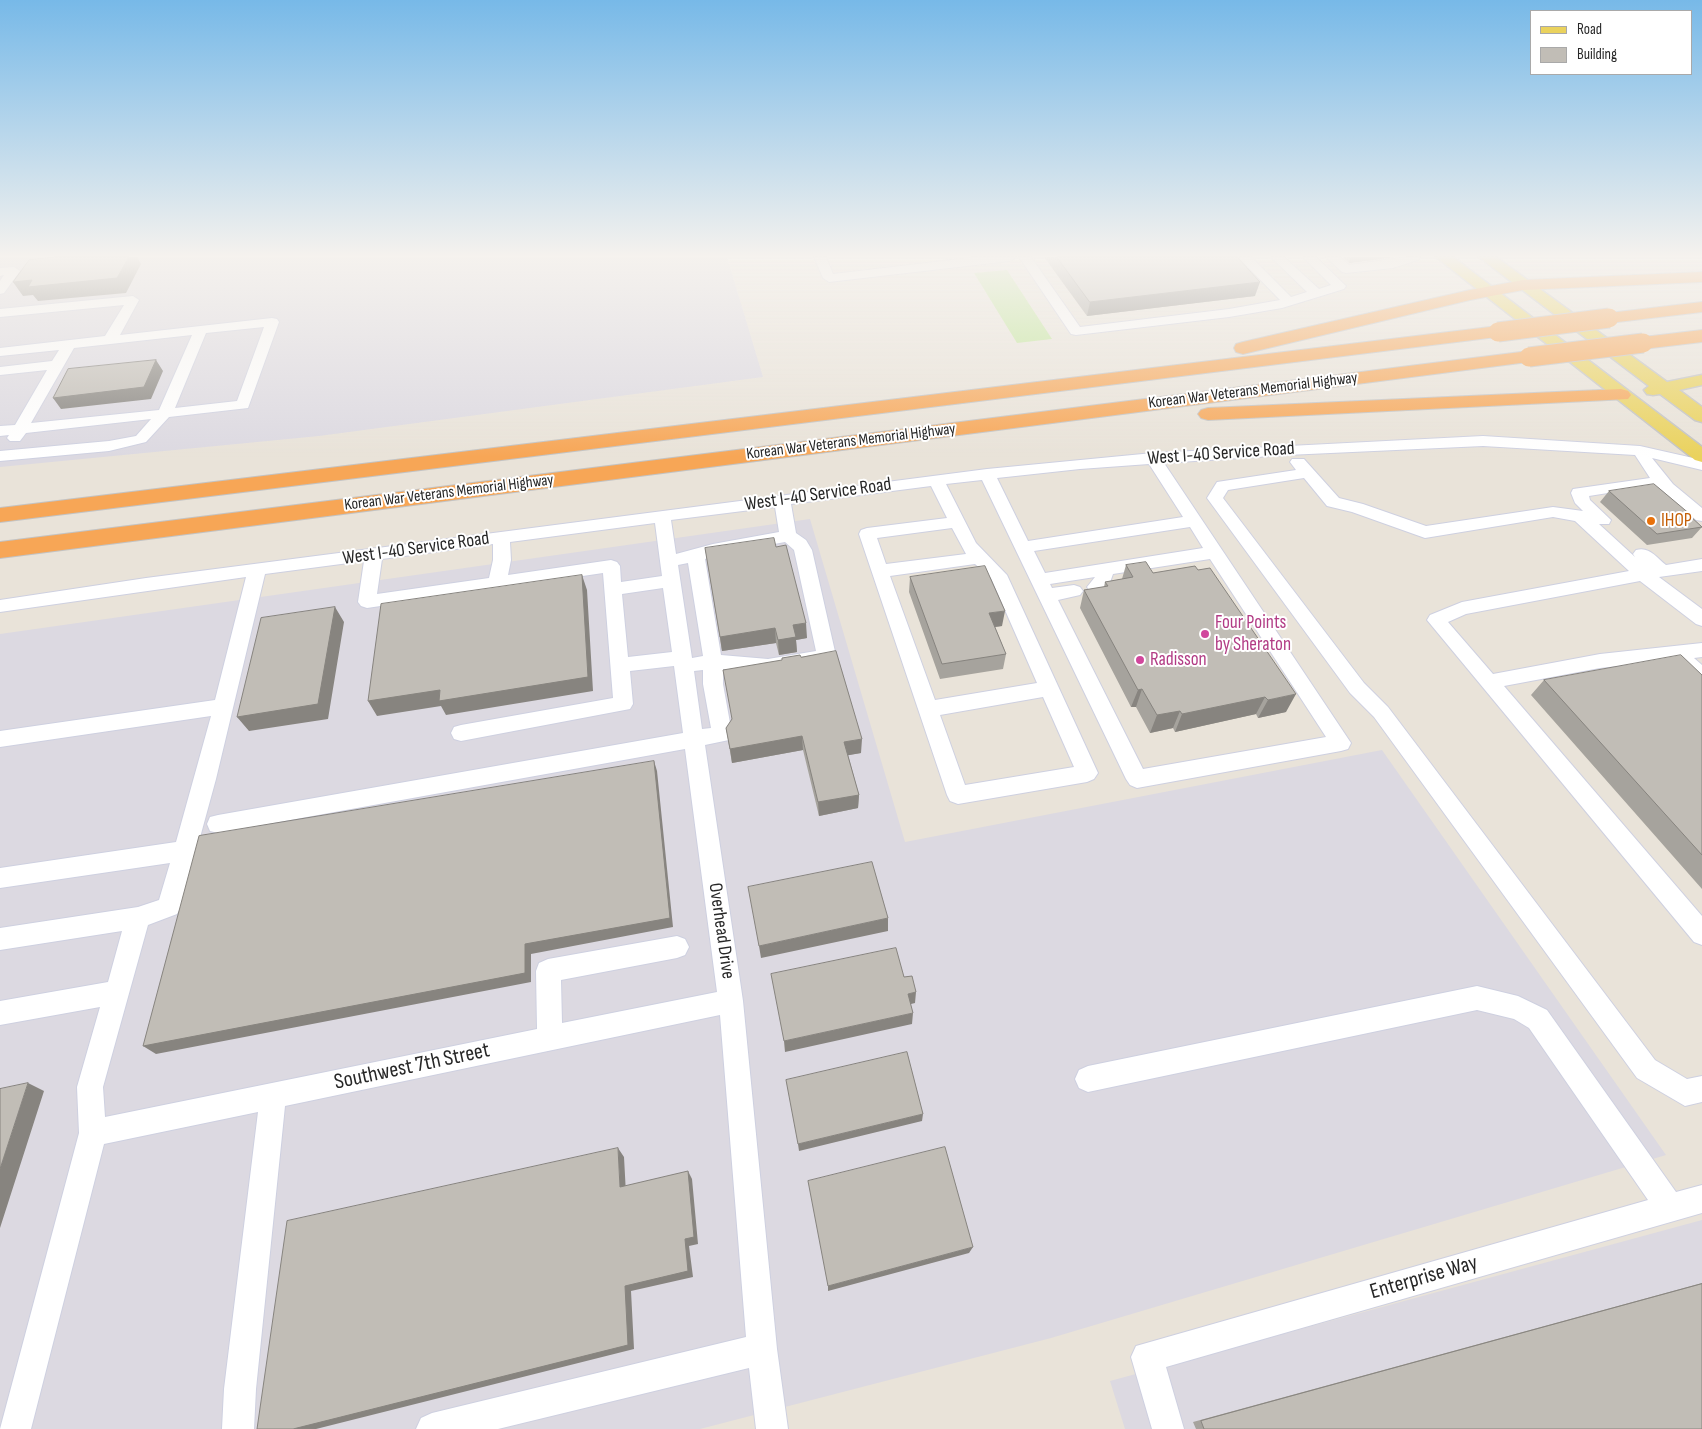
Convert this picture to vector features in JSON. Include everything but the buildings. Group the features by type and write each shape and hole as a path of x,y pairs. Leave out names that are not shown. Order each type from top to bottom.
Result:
{"highway":[{"path":"1023,389 1240,348 1345,324"},
{"name":"Korean War Veterans Memorial Highway","path":"0,516 1564,324"},
{"name":"Korean War Veterans Memorial Highway","path":"0,550 1702,336"},
{"path":"1014,421 1170,416 1503,400 1625,398"}],"main road":[{"path":"1529,324 1625,398 1699,447"},
{"path":"1576,324 1702,416"},
{"path":"1625,398 1700,380 1698,400 1702,408"}],"street":[{"path":"110,340 120,324"},
{"path":"0,352 257,324"},
{"path":"0,431 243,405 271,324"},
{"path":"1071,324 1076,331 1138,324"},
{"path":"3,456 109,446 141,439 165,413 201,330"},
{"path":"3,456 69,344"},
{"path":"0,371 57,365"},
{"name":"West I-40 Service Road","path":"0,606 374,554 502,550 662,516 936,480 1153,458 1483,441 1640,451 1702,465"},
{"name":"West I-40 Service Road","path":"1640,451 1673,446 1699,447"},
{"path":"1287,450 1334,502 1426,532 1553,512 1580,516 1700,611"},
{"path":"1640,451 1650,470 1702,516"},
{"path":"987,474 1137,779 1341,742 1153,458"},
{"path":"1307,473 1223,486 1215,498 1357,688 1381,712 1646,1069 1685,1093 1702,1089"},
{"path":"936,480 957,522 969,546 998,575 1087,773 958,795 867,534 957,522"},
{"path":"1653,573 1583,503 1579,493 1633,484 1662,482"},
{"path":"782,500 788,536"},
{"name":"Overhead Drive","path":"662,516 731,1001 762,1349 772,1429"},
{"path":"1023,547 1194,521"},
{"path":"613,589 670,571 696,556 713,550 788,536 800,544 803,550 827,656 768,666 713,661 620,665"},
{"path":"496,583 502,550"},
{"path":"1043,588 1105,569 1216,552"},
{"path":"374,554 367,602 611,566 623,704 461,733"},
{"path":"218,824 722,734 713,684 713,661 696,556"},
{"path":"880,571 979,558"},
{"path":"1702,565 1462,608 1436,620 1702,934"},
{"path":"1096,587 1102,584 1105,569"},
{"path":"0,938 138,918 169,907 257,570"},
{"path":"1043,588 1074,591"},
{"path":"1488,682 1600,661 1702,650"},
{"path":"1676,653 1702,677"},
{"path":"928,709 1048,689"},
{"path":"0,739 222,707"},
{"path":"0,878 184,851"},
{"path":"15,1429 93,1133 90,1087 138,918"},
{"path":"550,1039 548,971 676,947"},
{"path":"0,1013 117,992"},
{"path":"1088,1079 1477,998 1518,1008 1538,1019 1670,1208"},
{"name":"Southwest 7th Street","path":"93,1133 731,1001"},
{"path":"238,1429 241,1380 273,1096"},
{"name":"Enterprise Way","path":"1168,1429 1147,1357 1702,1199"},
{"path":"432,1429 762,1349"}],"shaded area":[{"path":"0,324 747,324 763,377 319,436 0,467"},
{"path":"810,519 905,842 1382,750 1666,1155 1051,1338 700,1429 0,1429 0,634"},
{"path":"1702,1220 1702,1429 1125,1429 1110,1381"}],"green space":[{"path":"1005,324 1042,324 1052,339 1017,343"}],"place":[{"name":"IHOP","path":"1651,521"},
{"name":"Four Points by Sheraton","path":"1205,634"},
{"name":"Radisson","path":"1140,660"}]}
